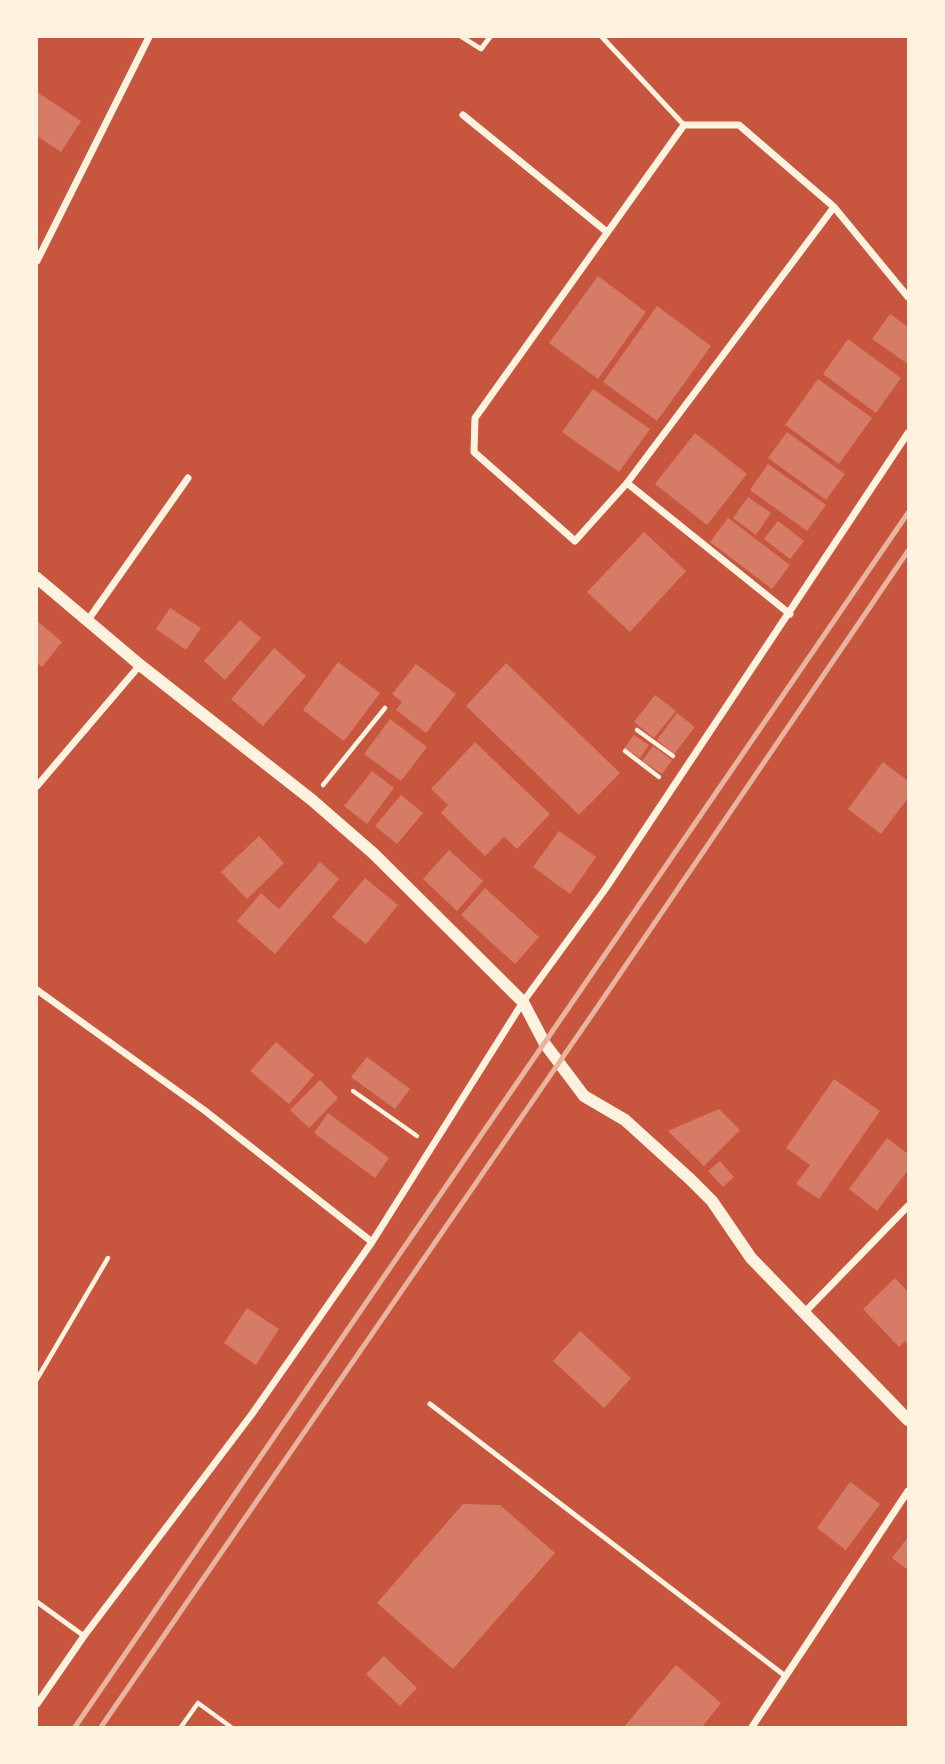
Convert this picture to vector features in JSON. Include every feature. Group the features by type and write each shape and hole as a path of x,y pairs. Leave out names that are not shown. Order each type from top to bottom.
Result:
{"street":[{"path":"37,261 149,37"},
{"path":"463,115 607,232"},
{"path":"834,207 627,483 575,541 474,452 475,418 684,125 738,125 834,207 908,297"},
{"path":"37,1704 84,1636 252,1414 372,1242 523,1002 606,888 908,433"},
{"path":"88,620 188,478"},
{"path":"627,483 790,614"},
{"path":"37,578 140,664 312,800 374,854 523,1002 545,1044 584,1096 625,1120 690,1178 712,1201 751,1258 908,1420"},
{"path":"37,786 140,664"},
{"path":"37,990 204,1110 372,1242"},
{"path":"804,1313 908,1206"},
{"path":"752,1727 908,1491"}],"lane":[{"path":"462,37 481,49 490,37"},
{"path":"602,37 684,125"},
{"path":"430,1404 784,1675"},
{"path":"37,1602 84,1636"}],"path":[{"path":"312,800 385,708"},
{"path":"637,730 688,766"},
{"path":"625,751 674,787"},
{"path":"353,1091 432,1147"},
{"path":"37,1379 108,1258"},
{"path":"181,1727 198,1703 231,1727"}],"building":[{"path":"37,92 81,121 61,152 37,136"},
{"path":"598,276 646,312 598,379 549,343"},
{"path":"657,306 711,346 657,421 603,382"},
{"path":"890,314 908,327 908,364 872,339"},
{"path":"848,339 901,378 876,413 823,374"},
{"path":"818,379 872,418 839,464 785,425"},
{"path":"593,389 650,429 619,472 562,432"},
{"path":"787,432 845,474 826,500 768,458"},
{"path":"695,433 747,474 707,525 655,484"},
{"path":"768,464 826,505 807,531 750,490"},
{"path":"748,497 771,513 756,535 733,518"},
{"path":"728,518 790,565 772,589 710,542"},
{"path":"778,521 804,541 790,559 764,539"},
{"path":"644,532 686,571 630,632 587,592"},
{"path":"170,608 201,628 186,650 156,629"},
{"path":"240,620 261,638 225,680 204,661"},
{"path":"37,621 62,642 42,667 37,663"},
{"path":"274,648 306,676 263,726 231,699"},
{"path":"338,662 380,693 344,741 303,710"},
{"path":"506,663 620,773 579,815 466,706"},
{"path":"416,664 456,694 426,733 396,710 402,702 392,694"},
{"path":"655,695 676,711 654,738 634,722"},
{"path":"677,713 695,727 674,754 657,740"},
{"path":"390,719 427,747 401,781 364,754"},
{"path":"634,735 649,745 640,758 624,748"},
{"path":"475,742 550,814 517,849 504,837 485,856 441,813 448,805 431,789"},
{"path":"653,746 672,760 662,774 642,761"},
{"path":"883,762 908,781 908,798 881,834 848,809"},
{"path":"372,771 394,788 367,824 344,806"},
{"path":"401,795 423,813 397,844 375,826"},
{"path":"559,831 596,857 570,894 533,867"},
{"path":"259,836 284,863 247,899 221,872"},
{"path":"449,850 483,881 457,911 423,879"},
{"path":"320,862 339,879 275,954 237,921 261,893 279,909"},
{"path":"365,878 398,905 366,944 332,917"},
{"path":"485,888 539,937 515,964 461,915"},
{"path":"276,1042 314,1075 289,1104 250,1071"},
{"path":"367,1057 410,1089 395,1109 351,1077"},
{"path":"834,1079 880,1111 819,1199 796,1184 810,1165 786,1148"},
{"path":"320,1080 338,1098 309,1128 290,1110"},
{"path":"719,1109 740,1130 704,1166 668,1131"},
{"path":"328,1113 389,1158 375,1178 314,1133"},
{"path":"887,1138 908,1154 908,1170 877,1211 849,1189"},
{"path":"720,1161 734,1177 723,1187 708,1171"},
{"path":"895,1278 908,1292 908,1345 905,1341 899,1347 863,1309"},
{"path":"247,1308 279,1329 256,1365 224,1343"},
{"path":"580,1331 631,1378 604,1408 553,1361"},
{"path":"850,1482 880,1504 846,1550 817,1528"},
{"path":"463,1504 500,1505 555,1553 453,1669 377,1603"},
{"path":"908,1537 908,1570 892,1558"},
{"path":"384,1656 417,1688 400,1706 366,1674"},
{"path":"676,1665 721,1703 702,1727 624,1727"}],"railway":[{"path":"75,1727 908,513"},
{"path":"101,1727 908,551"}]}
